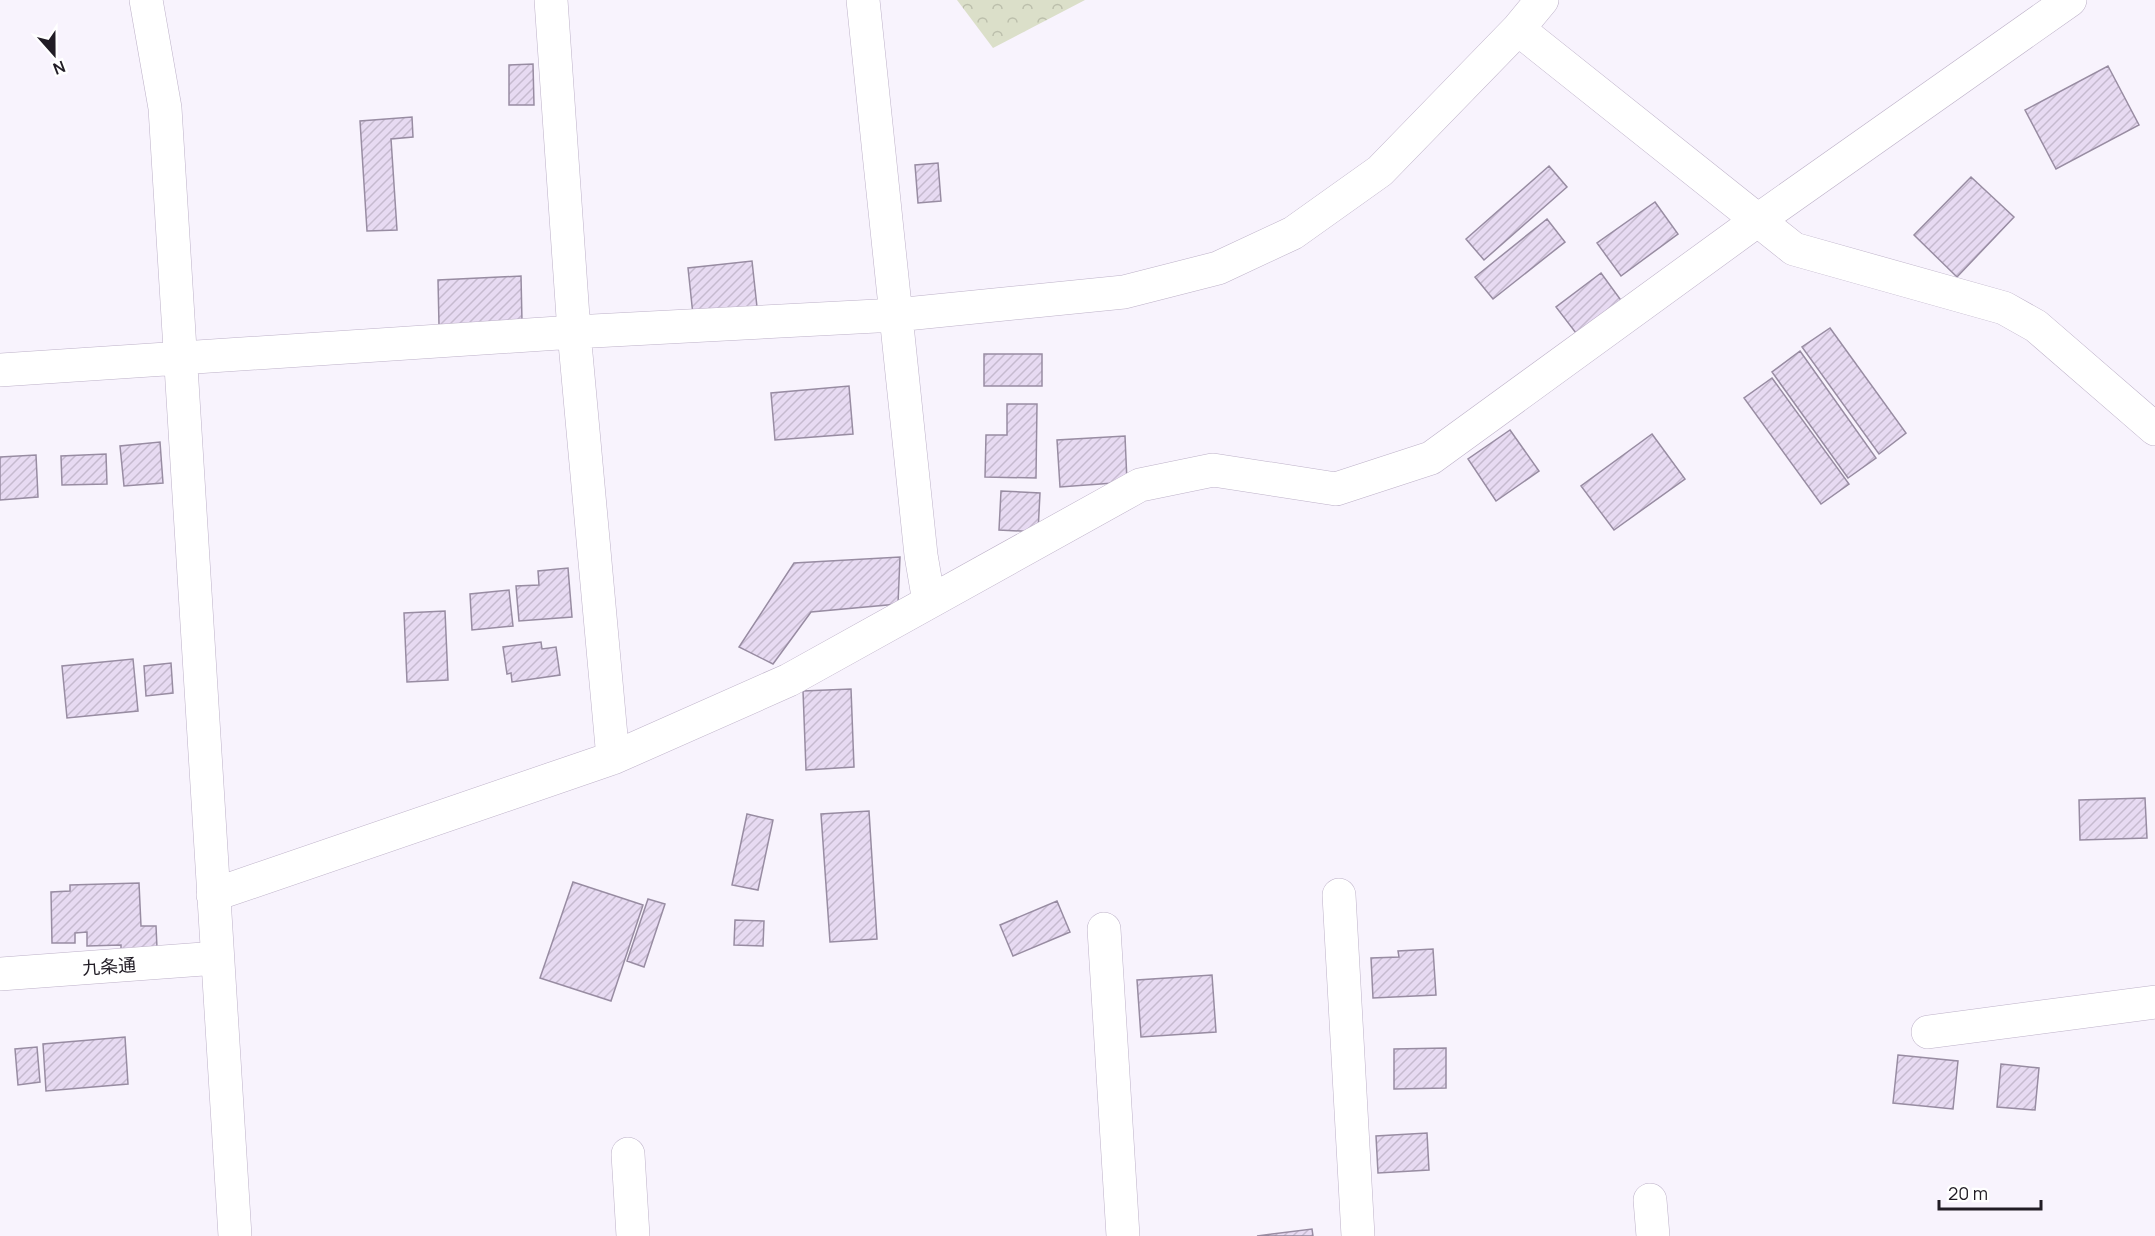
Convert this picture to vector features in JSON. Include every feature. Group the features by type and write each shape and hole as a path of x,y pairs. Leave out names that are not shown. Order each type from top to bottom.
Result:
{"street":[{"path":"146,0 165,108 235,1236"},
{"path":"551,0 574,332 613,758"},
{"path":"863,0 921,555 929,602"},
{"path":"0,370 574,332 896,315 1124,292 1218,268 1293,233 1380,171 1518,29 1542,0"},
{"path":"213,895 613,758 789,680 1140,485 1214,470 1336,489 1431,458 1758,220 2070,0"},
{"path":"1518,29 1794,249 2004,308 2036,326 2155,429"},
{"path":"1339,895 1358,1236"},
{"path":"1104,929 1123,1236"},
{"name":"九条通","path":"0,974 217,958"},
{"path":"1928,1032 2155,1002"},
{"path":"628,1154 633,1236"},
{"path":"1650,1200 1653,1236"}],"green space":[{"path":"957,0 1085,0 993,48"}],"building":[{"path":"533,64 534,105 509,105 509,65"},
{"path":"2108,66 2139,125 2056,169 2025,110"},
{"path":"412,117 413,137 391,139 397,230 367,231 360,121"},
{"path":"938,163 941,201 918,203 915,165"},
{"path":"1549,166 1567,187 1484,260 1466,239"},
{"path":"1971,177 2014,217 1957,277 1914,235"},
{"path":"1655,202 1678,234 1621,276 1597,243"},
{"path":"1547,219 1565,242 1493,299 1475,277"},
{"path":"752,261 757,307 693,315 688,268"},
{"path":"1601,273 1623,303 1579,337 1556,307"},
{"path":"521,276 522,322 439,325 438,280"},
{"path":"1830,328 1906,433 1879,454 1802,347"},
{"path":"1800,351 1876,458 1848,478 1772,372"},
{"path":"984,354 1042,354 1042,386 984,386"},
{"path":"1772,378 1849,484 1821,504 1744,398"},
{"path":"849,386 853,434 775,440 771,393"},
{"path":"1007,404 1037,404 1036,478 985,477 986,435 1007,435"},
{"path":"1510,430 1539,471 1496,501 1468,459"},
{"path":"1652,434 1685,479 1614,530 1581,486"},
{"path":"1125,436 1127,482 1060,487 1057,440"},
{"path":"160,442 163,483 124,486 120,446"},
{"path":"106,454 107,484 62,485 61,456"},
{"path":"36,455 38,497 0,500 0,457"},
{"path":"1001,491 1040,493 1038,532 999,530"},
{"path":"900,557 898,604 811,612 773,664 739,647 794,563"},
{"path":"568,568 572,617 519,621 516,586 539,585 538,571"},
{"path":"509,590 513,626 472,630 470,594"},
{"path":"445,611 448,680 407,682 404,613"},
{"path":"541,642 542,649 556,647 560,675 512,682 511,673 507,674 503,647"},
{"path":"133,659 138,711 67,718 62,666"},
{"path":"171,663 173,693 146,696 144,666"},
{"path":"851,689 854,767 806,770 803,691"},
{"path":"2145,798 2147,838 2080,840 2079,800"},
{"path":"869,811 877,939 830,942 821,814"},
{"path":"747,814 773,820 758,890 732,885"},
{"path":"573,882 643,905 611,1001 540,978"},
{"path":"139,883 141,926 156,926 157,948 121,949 121,945 87,946 87,932 75,933 75,943 52,943 51,892 70,891 70,885"},
{"path":"648,899 665,904 644,967 627,961"},
{"path":"1057,901 1070,932 1013,956 1000,925"},
{"path":"735,920 764,921 763,946 734,945"},
{"path":"1433,949 1436,995 1373,998 1371,958 1399,957 1398,951"},
{"path":"1212,975 1216,1032 1141,1037 1137,980"},
{"path":"125,1037 128,1084 46,1091 43,1044"},
{"path":"37,1047 40,1082 18,1085 15,1049"},
{"path":"1446,1048 1446,1088 1394,1089 1394,1049"},
{"path":"1898,1055 1958,1061 1953,1109 1893,1103"},
{"path":"2001,1064 2039,1068 2035,1110 1997,1107"},
{"path":"1427,1133 1429,1170 1378,1173 1376,1136"},
{"path":"1312,1229 1313,1236 1257,1236"}]}
